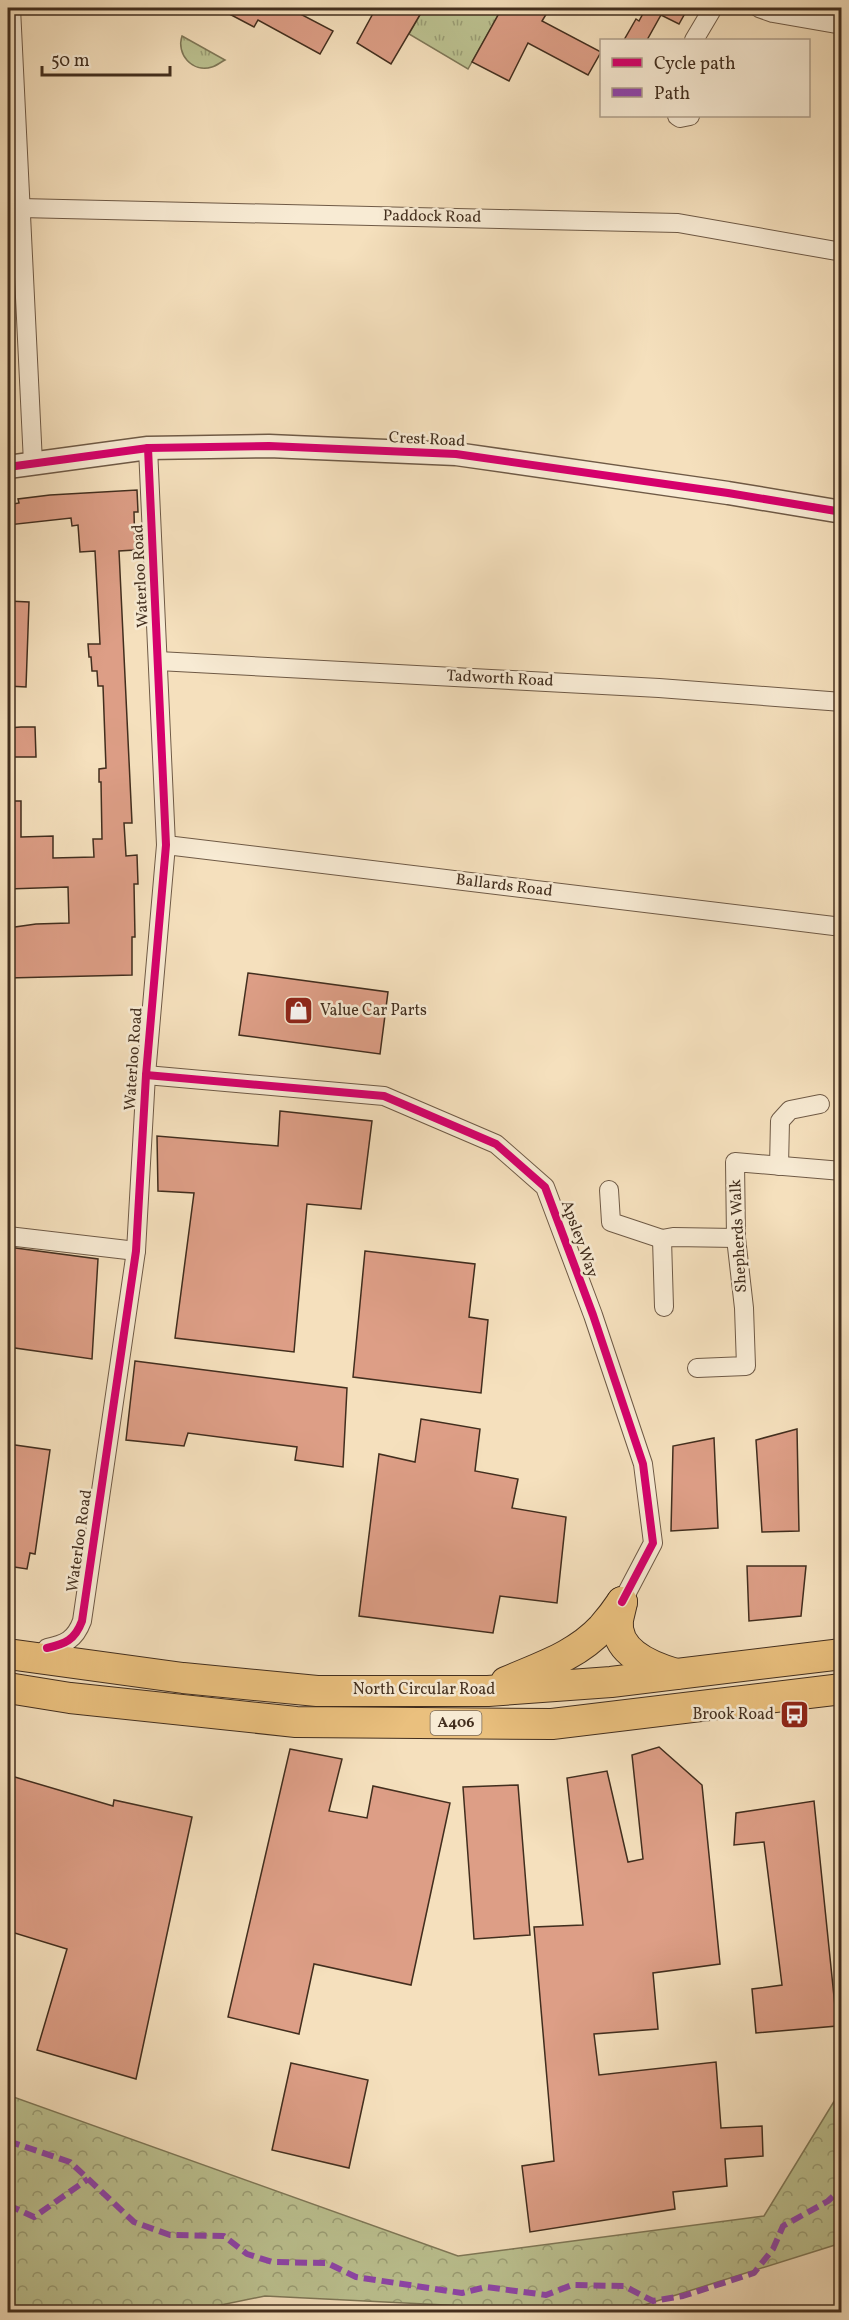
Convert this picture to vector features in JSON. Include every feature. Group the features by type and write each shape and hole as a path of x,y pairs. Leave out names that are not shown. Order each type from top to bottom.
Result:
{"highway":[{"path":"622,1602 617,1622 620,1636 626,1645 644,1662 680,1675"},
{"path":"488,1691 560,1659 585,1643 602,1628 622,1602"},
{"name":"A406","path":"8,1638 132,1671"},
{"name":"North Circular Road","path":"8,1654 183,1678 317,1691 488,1691 680,1675 842,1654"},
{"name":"North Circular Road","path":"8,1688 70,1698 296,1722 552,1724 842,1689"},
{"name":"A406","path":"8,1700 70,1698"}],"street":[{"path":"11,8 33,463"},
{"path":"695,39 713,8"},
{"path":"759,8 773,13 842,25"},
{"name":"Paddock Road","path":"20,208 678,223 842,252"},
{"name":"Crest Road","path":"8,467 148,448 269,446 456,454 716,491 842,512"},
{"name":"Waterloo Road","path":"47,1648 66,1644 77,1634 82,1621 136,1251 146,1075 166,845 148,448"},
{"name":"Tadworth Road","path":"158,661 659,688 842,702"},
{"name":"Ballards Road","path":"166,845 842,927"},
{"name":"Apsley Way","path":"146,1075 384,1096 496,1144 545,1187 593,1315 643,1464 653,1543 622,1602"},
{"path":"779,1166 780,1121 790,1110 820,1104"},
{"name":"Shepherds Walk","path":"697,1368 746,1366 744,1308 736,1238 735,1162 842,1171"},
{"path":"609,1190 611,1222 662,1239 673,1237 736,1238"},
{"path":"8,1236 136,1251"},
{"path":"662,1239 664,1307"}],"green space":[{"path":"424,8 502,8 468,69 409,34"},
{"path":"182,36 225,60 205,68 192,65 181,49"},
{"path":"841,2090 841,2241 835,2245 622,2312 265,2296 187,2312 8,2312 8,2095 458,2256 764,2216"}],"building":[{"path":"218,8 289,8 333,31 320,54 258,20 254,27"},
{"path":"376,8 424,8 391,64 357,43"},
{"path":"502,8 550,8 542,21 600,51 588,75 528,43 509,81 472,62"},
{"path":"646,8 688,8 679,24 661,15 648,39 625,39 636,19 639,21"},
{"path":"137,490 138,512 134,512 135,550 119,551 132,823 124,823 126,856 137,855 138,884 134,884 135,937 132,937 132,975 8,978 8,928 69,923 68,887 8,889 8,801 21,801 21,837 53,836 53,858 94,857 93,839 102,839 99,769 106,768 103,686 98,686 97,671 92,671 88,644 100,644 95,551 80,552 78,525 72,526 71,518 8,525 8,505 19,503 18,499 50,495"},
{"path":"8,601 29,602 26,687 8,686"},
{"path":"35,727 36,757 8,757 8,728"},
{"path":"248,973 388,992 380,1054 239,1035"},
{"path":"280,1111 372,1121 361,1209 307,1204 294,1352 175,1338 194,1193 158,1191 157,1136 278,1146"},
{"path":"8,1247 98,1259 92,1359 8,1347"},
{"path":"365,1251 475,1264 469,1317 488,1320 481,1393 353,1377"},
{"path":"135,1361 347,1388 343,1467 295,1460 297,1447 188,1433 184,1446 126,1440"},
{"path":"421,1419 480,1429 475,1471 518,1479 512,1508 566,1517 557,1603 500,1596 493,1633 359,1616 379,1454 415,1462"},
{"path":"797,1429 799,1531 762,1532 756,1440"},
{"path":"714,1438 718,1528 671,1531 673,1446"},
{"path":"8,1444 50,1450 35,1554 30,1553 27,1569 8,1566"},
{"path":"747,1566 806,1566 801,1616 749,1621"},
{"path":"659,1747 702,1785 720,1964 653,1973 658,2029 594,2034 599,2075 716,2062 721,2128 762,2126 763,2156 725,2159 727,2186 673,2192 675,2209 530,2232 522,2166 554,2161 534,1927 583,1925 567,1778 607,1771 628,1862 643,1859 632,1755"},
{"path":"290,1749 342,1759 329,1811 367,1818 373,1786 450,1803 411,1985 314,1964 299,2034 228,2017"},
{"path":"8,1775 113,1806 114,1800 192,1817 136,2079 37,2050 67,1949 8,1931"},
{"path":"518,1785 530,1935 474,1939 463,1787"},
{"path":"814,1801 837,2026 756,2033 752,1989 782,1985 764,1842 734,1845 736,1813"},
{"path":"291,2063 368,2080 349,2168 272,2150"}],"marked path":[{"path":"8,2141 70,2162 134,2222 170,2235 224,2236 247,2254 272,2262 327,2263 356,2277 462,2293 486,2287 546,2295 572,2285 624,2286 653,2301 683,2296 754,2273 773,2249 783,2226 828,2201 842,2188"},
{"path":"8,2205 34,2217 88,2179"}],"cycle path":[{"path":"8,467 148,448 269,446 456,454 728,493 842,512"},
{"path":"47,1648 59,1645 73,1637 82,1621 136,1251 146,1075 166,845 148,448"},
{"path":"146,1075 384,1096 496,1144 545,1187 593,1315 643,1464 653,1543 622,1602"}],"place":[{"name":"Value Car Parts","path":"299,1011"},
{"name":"Brook Road","path":"795,1715"}]}
